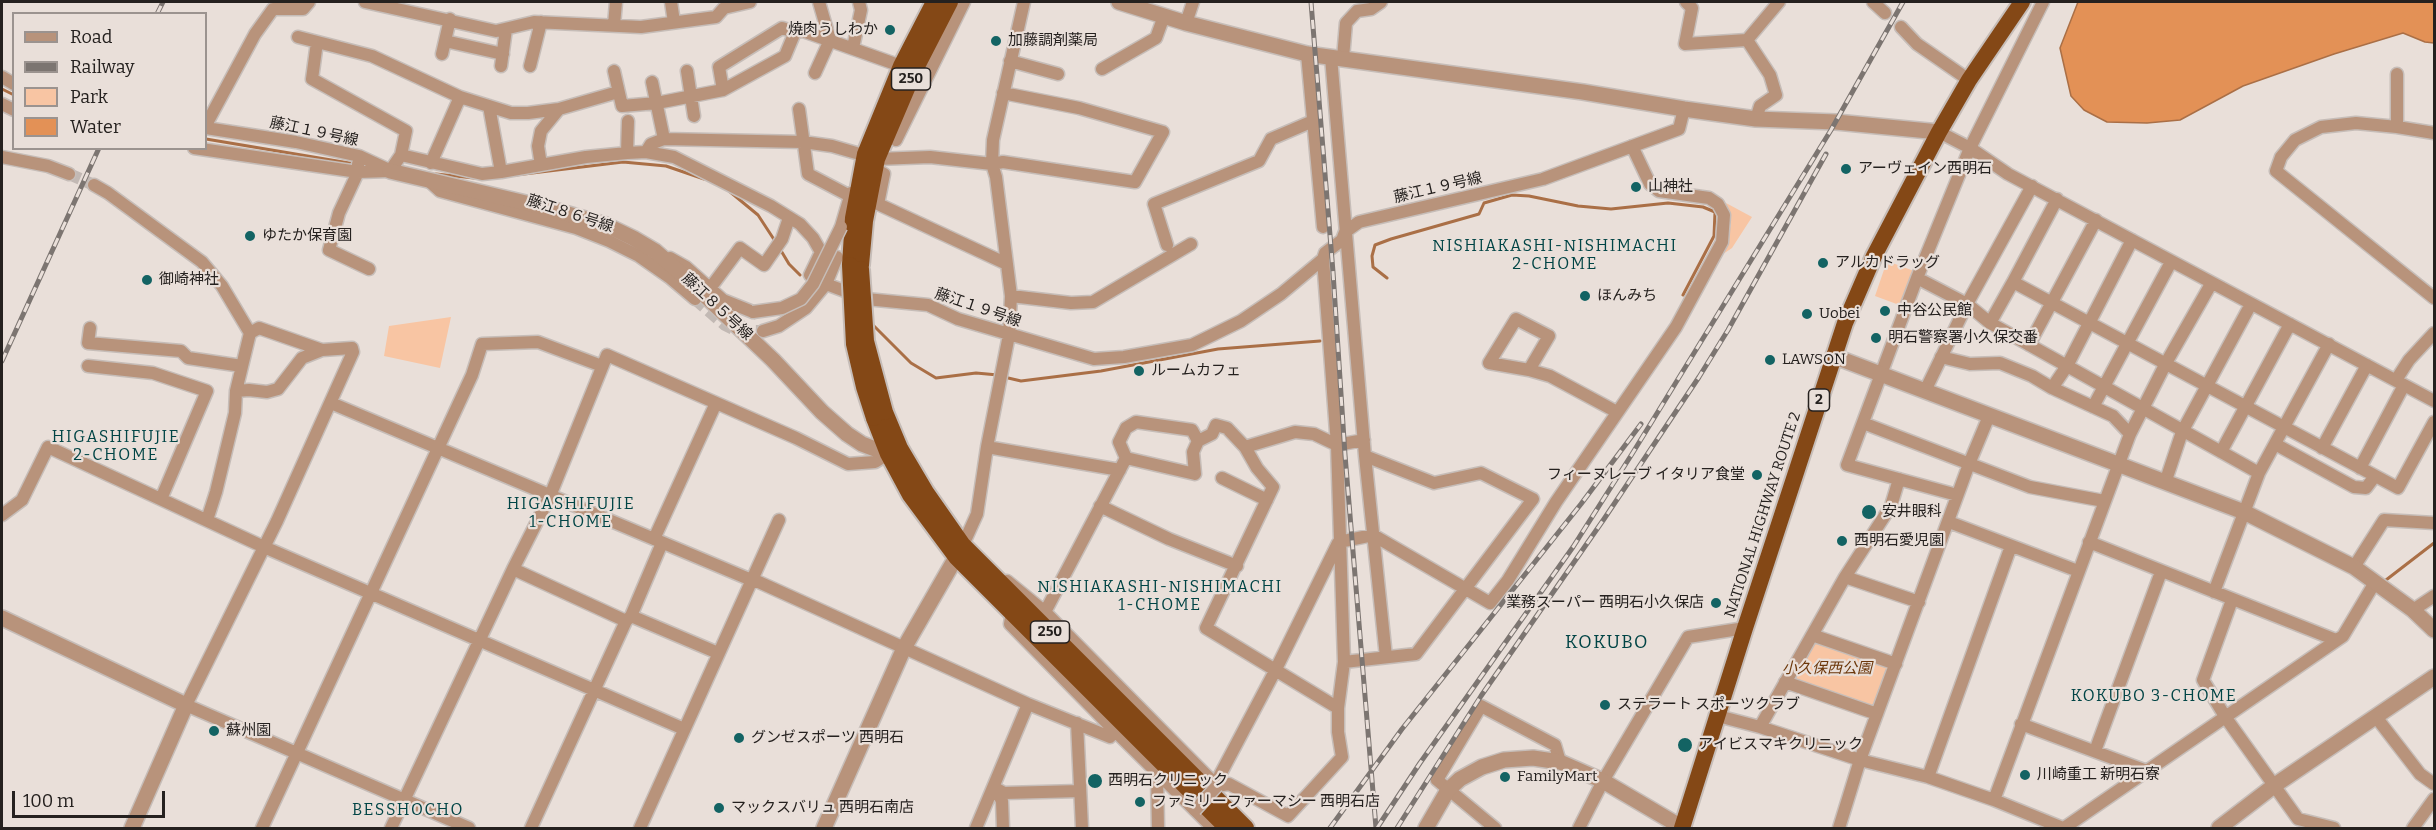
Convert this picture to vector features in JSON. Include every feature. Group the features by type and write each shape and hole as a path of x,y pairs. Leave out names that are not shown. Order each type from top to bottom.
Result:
{"highway":[{"name":"250","path":"934,2 901,66 870,163 865,221 849,262 880,415 894,451 926,492 960,551 1012,612 1227,828"},
{"name":"250","path":"870,163 950,2"},
{"name":"NATIONAL HIGHWAY ROUTE 2","path":"1683,828 1833,356 1874,256 1969,80 2022,2"},
{"name":"250","path":"960,551 986,567 1246,828"}],"street":[{"path":"207,125 255,34 273,9 303,9 309,2"},
{"path":"365,2 496,31 534,22 641,27 716,17 723,5 750,2"},
{"path":"614,26 616,2"},
{"path":"671,2 674,22"},
{"path":"815,73 830,40 819,2"},
{"path":"853,48 861,10 859,2"},
{"path":"896,140 964,2"},
{"path":"824,828 904,648 960,551 977,514 987,447 1009,335 1011,296 992,164 993,140 1024,2"},
{"path":"1119,2 1186,23 1307,54 1756,118 1836,122 1939,132 1970,148 2008,174 2434,401"},
{"path":"1186,23 1194,2"},
{"path":"1381,2 1371,9 1357,11 1346,23 1337,58 1345,232 1386,657"},
{"path":"1686,2 1692,8 1685,44 1747,40 1779,2"},
{"path":"1873,2 1885,13"},
{"path":"1958,495 1847,465 1917,278 1970,148 2043,2"},
{"path":"1101,69 1156,38 1164,16"},
{"path":"450,19 444,48 502,60 506,29"},
{"path":"530,66 541,22"},
{"path":"1901,27 1917,44 1969,80"},
{"path":"723,90 719,67 782,28 795,32 803,31 901,66"},
{"path":"615,71 622,106 657,103 723,90 785,56 795,32"},
{"path":"297,37 372,56 460,97 511,113 559,109 618,92"},
{"path":"1747,40 1770,75 1776,95 1760,106 1756,118"},
{"path":"207,150 358,172 390,171 401,155 406,131 312,78 317,42"},
{"path":"1307,54 1323,227"},
{"path":"1010,61 1058,74"},
{"path":"687,71 694,116"},
{"path":"2397,74 2397,127"},
{"path":"652,82 664,139"},
{"path":"655,251 686,267 723,300 753,312 782,308 801,298 813,284 841,226 852,184 870,163 930,157 992,164 1003,162 1135,182 1163,132 1079,108 1003,93"},
{"path":"431,163 460,97"},
{"path":"489,106 501,172"},
{"path":"541,165 538,146 541,131 559,109"},
{"path":"798,109 808,174 850,196"},
{"name":"藤江１９号線","path":"826,284 866,298 928,305 958,319 1094,359 1133,356 1192,345 1241,321 1281,294 1323,259 1325,253 1342,240 1345,232 1359,222 1543,179 1679,129 1684,109"},
{"path":"627,121 627,153"},
{"path":"1167,245 1154,204 1259,161 1271,139 1313,121"},
{"path":"2434,133 2356,123 2321,127 2295,140 2281,157 2276,171 2434,298"},
{"name":"藤江１９号線","path":"207,127 296,142 359,156 390,171"},
{"path":"646,152 651,144 664,139 803,142 870,163 884,174 878,204 1007,264"},
{"path":"1339,542 1373,535 1490,603 1508,580 1556,502 1676,327 1722,242 1725,228 1724,215 1718,204 1709,198 1659,191 1650,184 1632,146"},
{"path":"401,155 482,174 586,157 627,153 646,152 674,157 771,206 813,238 820,252 810,275 826,284"},
{"path":"359,156 358,172 339,213 329,250 369,269"},
{"path":"2,157 48,166 69,174"},
{"name":"藤江８５号線","path":"390,171 427,178 606,225 655,251 773,360 822,412 847,434 862,444 894,451"},
{"name":"藤江８６号線","path":"427,178 440,191 576,228 609,241 639,256 695,299"},
{"path":"94,185 202,262 222,286 250,333 236,391 235,413 207,520"},
{"path":"1925,391 1967,304 2032,186"},
{"path":"1990,323 2057,199"},
{"path":"714,283 740,248 764,265 782,238 789,218"},
{"path":"2029,345 2096,220"},
{"path":"2052,388 2067,366 2132,240"},
{"path":"1011,296 1071,303 1093,302 1191,244"},
{"path":"1217,786 1229,784 1288,816 1342,757 1338,732 1338,708 1344,662 1337,445 1323,259"},
{"path":"763,331 779,326 806,308 849,262"},
{"path":"2092,407 2171,262"},
{"path":"1917,278 1967,304 1990,323 2259,473"},
{"path":"2013,282 2398,488 2434,422"},
{"path":"1994,800 2020,724 2130,434 2166,363 2211,284"},
{"path":"2165,483 2182,432 2251,304"},
{"path":"1529,369 1549,336 1516,319 1490,363 1529,369 1550,376 1617,412"},
{"path":"2221,452 2290,324"},
{"path":"90,328 88,343 181,351 188,358 242,366"},
{"path":"250,333 260,328 322,351"},
{"path":"2360,468 2409,360 2434,333"},
{"path":"262,828 472,375 482,344 538,342 602,366"},
{"path":"2214,592 2259,473 2329,344"},
{"path":"132,828 186,705 264,547 331,403 353,352 352,348 322,351 302,358 278,388 267,392 236,391"},
{"path":"391,828 513,569 550,496 607,355 848,464 875,462 894,451"},
{"path":"1833,356 2244,512 2354,567 2374,584 2413,610 2434,630"},
{"path":"1941,357 1970,364 2000,363 2032,376 2052,388 2113,416 2130,434"},
{"path":"2322,448 2367,365"},
{"path":"88,366 153,373 207,391 161,500"},
{"path":"331,403 752,579 1028,704 1110,737 1115,731"},
{"path":"531,828 629,619 658,541 716,403"},
{"path":"1839,828 1860,760 1969,464 1989,416"},
{"path":"1126,459 1119,442 1125,428 1136,422 1192,430 1198,441"},
{"path":"1863,423 2030,487 2104,501"},
{"path":"1126,459 1195,474 1193,452 1198,441 1212,434 1216,425 1227,428 1245,447 1257,468 1273,487 1206,628 1338,708"},
{"path":"1245,447 1295,432 1314,434 1337,445 1364,441"},
{"path":"2275,444 2354,487 2366,488 2375,476"},
{"path":"2,515 22,500 48,447 264,547 684,729"},
{"path":"987,447 1119,470"},
{"path":"1344,662 1416,654 1533,499 1480,473 1434,483 1365,456"},
{"path":"1045,612 1126,459"},
{"path":"1222,478 1267,500"},
{"path":"1760,726 1845,577 1891,506 1899,479"},
{"path":"1100,506 1169,539 1237,566"},
{"path":"640,828 779,520"},
{"path":"2354,567 2384,520 2434,523"},
{"path":"1949,522 2078,571"},
{"path":"1195,810 1217,786 1220,775 1339,542"},
{"path":"2089,542 2336,640"},
{"path":"1928,777 2011,546"},
{"path":"986,567 1018,588 1045,612 1217,786"},
{"path":"513,569 629,619 718,653"},
{"path":"2095,751 2161,572"},
{"path":"1845,577 1919,602"},
{"path":"1718,716 1760,726 1860,760 1928,777 2064,828 2343,636 2374,584"},
{"path":"2413,610 2434,596"},
{"path":"2232,600 2203,680 2226,718 2275,785 2297,824 2334,828"},
{"path":"1012,612 1010,624 1213,828"},
{"path":"2,618 186,705 469,828"},
{"path":"1579,828 1603,781 1688,637 1745,628"},
{"path":"1812,635 1896,664"},
{"path":"2219,828 2275,785 2434,677"},
{"path":"1785,682 1877,714"},
{"path":"976,828 995,788 1028,704"},
{"path":"1495,828 1437,780 1481,706 1554,745 1560,762"},
{"path":"2376,717 2420,774 2434,784"},
{"path":"1077,723 1082,828"},
{"path":"2020,724 2147,771"},
{"path":"1426,828 1449,790 1460,779 1482,767 1504,760 1533,758 1560,762 1603,781 1683,828"},
{"path":"1157,774 1158,828"},
{"path":"995,788 1004,793 1080,791"},
{"path":"995,788 1002,801 1003,828"},
{"path":"2413,828 2434,799"}],"green space":[{"path":"1726,203 1752,217 1732,248 1723,254 1731,225"},
{"path":"1887,261 1914,271 1902,306 1875,296"},
{"path":"451,317 440,368 384,356 389,326"},
{"name":"小久保西公園","path":"1815,639 1889,668 1875,707 1794,679"}],"water":[{"path":"2078,2 2434,2 2434,43 2425,42 2403,33 2243,86 2180,120 2147,123 2107,122 2084,110 2071,96 2060,48"}],"waterway":[{"path":"2,89 12,94"},
{"path":"207,139 355,164"},
{"path":"516,175 623,162 666,166 704,179"},
{"path":"436,174 474,178"},
{"path":"729,191 758,215 775,241"},
{"path":"1387,278 1373,267 1372,256 1375,245 1479,214 1484,203 1512,195 1611,209 1668,203 1703,207 1715,212 1714,236 1683,295"},
{"path":"780,249 789,264 800,275"},
{"path":"872,324 911,363 936,378 976,373 998,375"},
{"path":"1004,377 1021,381 1101,371 1218,349 1320,341"},
{"path":"2386,580 2434,543"}],"tunnel":[{"path":"69,174 94,185"},
{"path":"695,299 725,325 737,331 763,331"}],"railway":[{"path":"158,12 163,2"},
{"path":"1311,2 1376,828"},
{"path":"1377,828 1420,763 1573,547 1831,130 1903,2"},
{"path":"2,361 98,150"},
{"path":"1397,828 1481,696 1699,377 1728,330 1826,154"},
{"path":"1330,828 1402,729 1581,504 1641,424"}],"place":[{"name":"焼肉うしわか","path":"890,30"},
{"name":"加藤調剤薬局","path":"996,41"},
{"name":"アーヴェイン西明石","path":"1846,169"},
{"name":"山神社","path":"1636,187"},
{"name":"ゆたか保育園","path":"250,236"},
{"name":"アルカドラッグ","path":"1823,263"},
{"name":"御崎神社","path":"147,280"},
{"name":"ほんみち","path":"1585,296"},
{"name":"中谷公民館","path":"1885,311"},
{"name":"Uobei","path":"1807,314"},
{"name":"明石警察署小久保交番","path":"1876,338"},
{"name":"LAWSON","path":"1770,360"},
{"name":"ルームカフェ","path":"1139,371"},
{"name":"フィーヌレーブ イタリア食堂","path":"1757,475"},
{"name":"安井眼科","path":"1869,512"},
{"name":"西明石愛児園","path":"1842,541"},
{"name":"業務スーパー 西明石小久保店","path":"1716,603"},
{"name":"ステラート スポーツクラブ","path":"1605,705"},
{"name":"蘇州園","path":"214,731"},
{"name":"グンゼスポーツ 西明石","path":"739,738"},
{"name":"アイビスマキクリニック","path":"1685,745"},
{"name":"川崎重工 新明石寮","path":"2025,775"},
{"name":"FamilyMart","path":"1505,777"},
{"name":"西明石クリニック","path":"1095,781"},
{"name":"ファミリーファーマシー 西明石店","path":"1140,802"},
{"name":"マックスバリュ 西明石南店","path":"719,808"}],"district":[{"name":"NISHIAKASHI-NISHIMACHI 2-CHOME","path":"1555,256"},
{"name":"HIGASHIFUJIE 2-CHOME","path":"116,447"},
{"name":"HIGASHIFUJIE 1-CHOME","path":"571,514"},
{"name":"NISHIAKASHI-NISHIMACHI 1-CHOME","path":"1160,597"},
{"name":"KOKUBO","path":"1607,643"},
{"name":"KOKUBO 3-CHOME","path":"2154,697"},
{"name":"BESSHOCHO","path":"408,811"}]}
